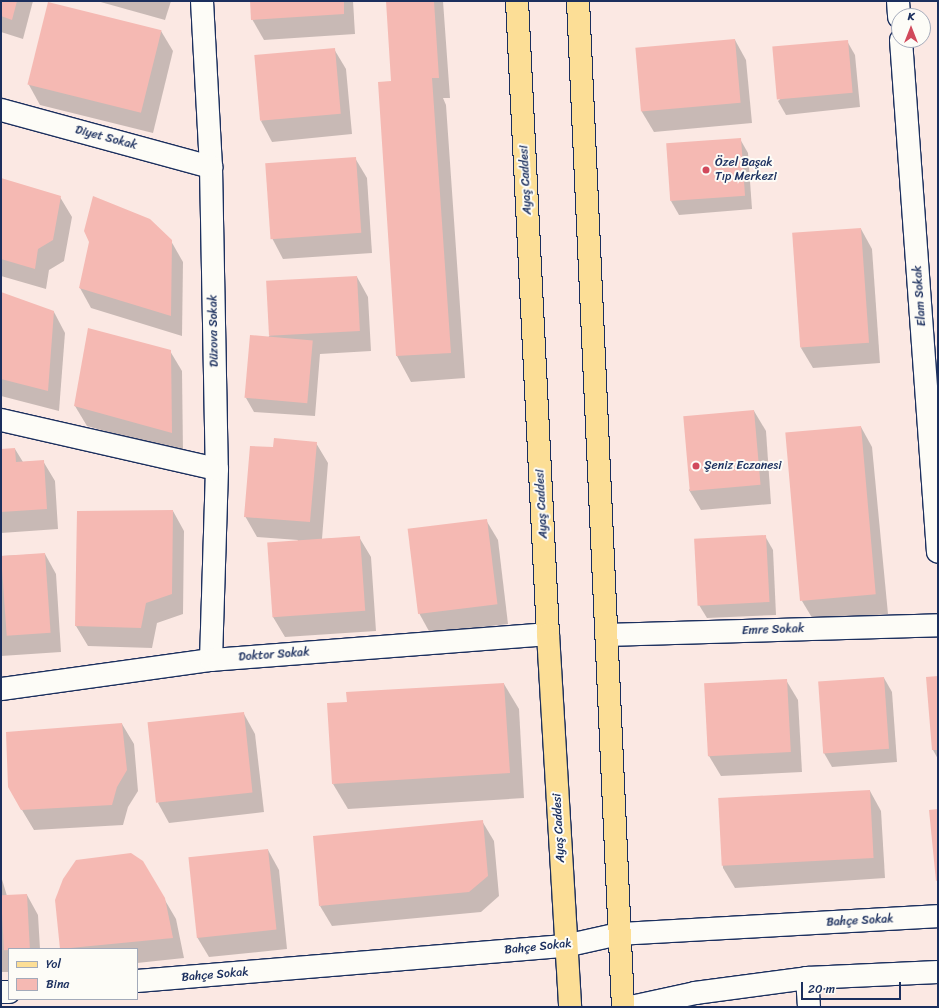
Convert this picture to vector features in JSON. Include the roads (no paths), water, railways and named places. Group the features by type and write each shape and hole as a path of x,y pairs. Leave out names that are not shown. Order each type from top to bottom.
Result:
{"main road":[{"name":"Ayaş Caddesi","path":"517,1 548,634 565,946 570,1007"},
{"path":"578,1 608,635 623,1007"}],"street":[{"name":"Düzova Sokak","path":"202,1 211,167 217,469 211,660"},
{"name":"Elam Sokak","path":"902,48 931,345 938,552"},
{"name":"Diyet Sokak","path":"1,110 211,167"},
{"path":"1,420 217,469"},
{"name":"Emre Sokak","path":"608,635 938,625"},
{"name":"Doktor Sokak","path":"1,689 211,660 548,634"},
{"name":"Bahçe Sokak","path":"138,981 565,946 619,934 938,916"},
{"path":"631,1007 695,993 806,978 938,972"},
{"path":"806,978 809,1007"}],"place":[{"name":"Özel Başak Tıp Merkezi","path":"706,170"},
{"name":"Şeniz Eczanesi","path":"696,466"}]}
